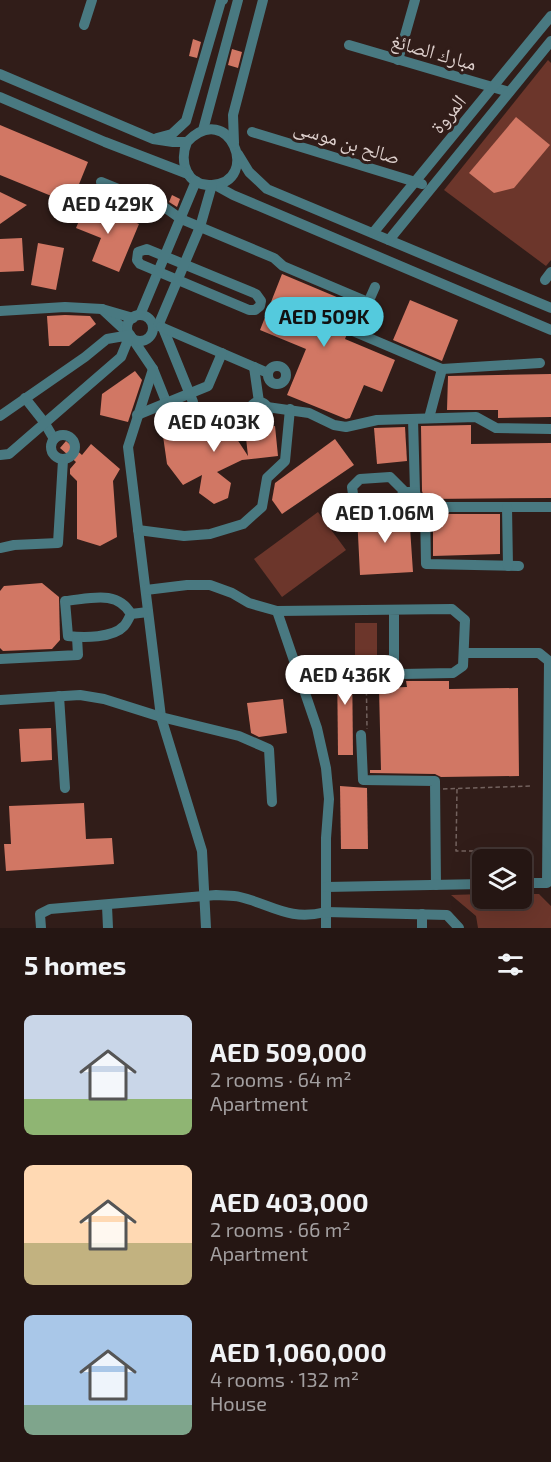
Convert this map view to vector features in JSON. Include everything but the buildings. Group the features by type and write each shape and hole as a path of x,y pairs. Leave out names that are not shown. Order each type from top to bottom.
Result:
{"street":[{"path":"84,25 92,0"},
{"path":"153,139 172,134 186,121 220,2 223,0"},
{"path":"203,130 238,0"},
{"path":"213,185 228,179 236,167 233,115 263,0"},
{"path":"398,60 415,0"},
{"name":"المروة","path":"373,233 551,16"},
{"name":"مبارك الصائغ","path":"349,45 509,92"},
{"name":"المروة","path":"377,257 387,239 509,92 549,48"},
{"path":"0,74 153,139 187,142"},
{"path":"20,106 28,86"},
{"path":"0,97 213,185 551,330"},
{"path":"0,311 65,307 102,309 137,316 149,318 158,327 190,394 193,409 183,416 176,417 171,414 153,369 130,335 128,324 137,316 159,272 181,219 192,178 183,164 183,152 187,142 194,134 203,130 221,131 236,148 249,172 267,189 551,308"},
{"name":"صالح بن موسى","path":"252,132 430,188"},
{"path":"436,156 442,174"},
{"path":"101,182 166,209 181,219 274,258 283,266 368,302"},
{"path":"102,309 136,340 145,340 158,327 200,227 213,185"},
{"path":"147,249 184,264 256,294 261,304 255,310 249,310 177,280 140,264 137,260 138,252 147,249"},
{"path":"375,287 355,332 442,369 540,363"},
{"path":"158,327 268,373"},
{"path":"0,416 107,339 130,335"},
{"path":"0,455 9,454 121,357 130,335"},
{"path":"137,415 208,386 222,353"},
{"path":"254,367 263,405 309,412 346,427 378,420 476,417 496,428 551,429"},
{"path":"153,369 128,447 161,717 202,851 206,928"},
{"path":"429,418 442,369"},
{"path":"25,398 54,439 51,450 56,457 63,460"},
{"path":"138,530 184,536 210,534 243,524 262,507 267,478 285,461 290,409"},
{"path":"413,419 410,492 391,507 364,510 354,501 352,487 360,479 390,477 410,492 425,507 551,507"},
{"path":"54,439 65,435 74,442 74,454 63,460"},
{"path":"0,548 58,543 63,460"},
{"path":"425,507 426,564 513,566 507,507"},
{"path":"146,590 210,585 232,593 249,603 277,611 452,609 465,620 464,666 453,673 402,674 394,666 394,610"},
{"path":"112,597 125,604 130,614 126,625 115,633 68,636 65,601 112,597"},
{"path":"277,611 317,728 326,768 329,799 326,838 326,928"},
{"path":"130,614 148,612"},
{"path":"0,659 78,655 76,637"},
{"path":"464,653 539,653 549,661 547,883 532,883"},
{"path":"0,700 80,695 104,699 161,717 239,736 269,749 272,802"},
{"path":"59,696 64,788"},
{"path":"364,732 363,780 435,781 436,885"},
{"path":"326,888 472,884"},
{"path":"41,928 40,914 44,911 204,897 239,897 284,913 447,915 459,928"},
{"path":"107,906 108,928"},
{"path":"422,914 422,928"}],"path":[{"path":"364,732 366,661"},
{"path":"436,790 531,786"},
{"path":"457,789 456,851 472,851"}],"shaded area":[{"path":"548,60 551,63 551,260 546,266 444,190"},
{"path":"318,512 346,550 282,597 254,559"},
{"path":"355,623 377,623 377,661 355,661"},
{"path":"472,894 472,909 532,909 532,894 539,894 551,906 551,928 478,928 476,916 451,895"}]}
